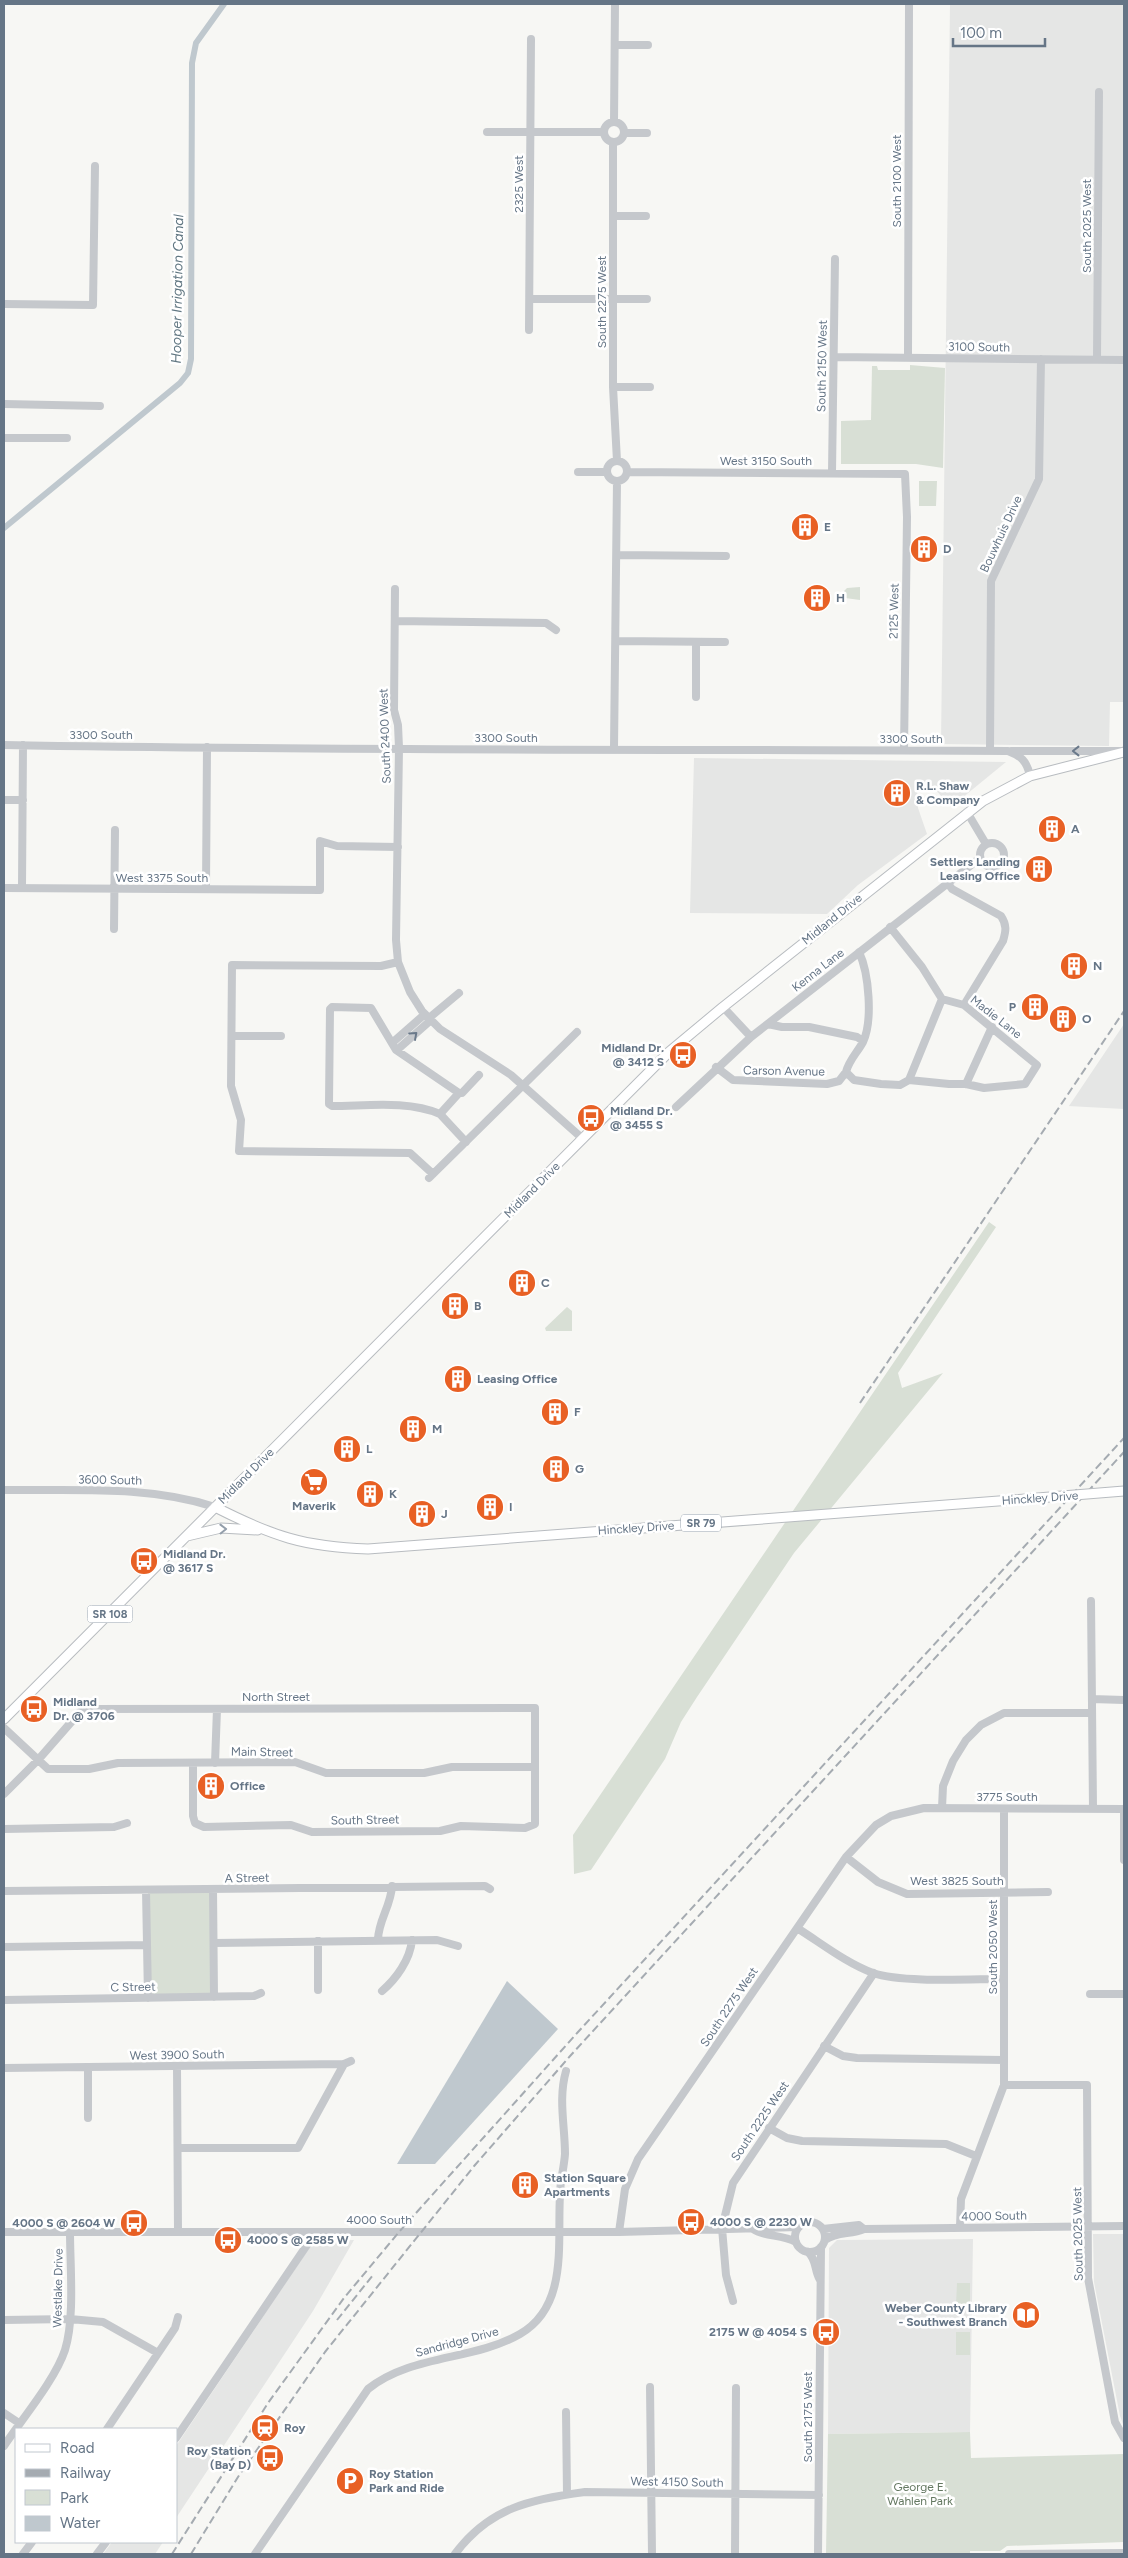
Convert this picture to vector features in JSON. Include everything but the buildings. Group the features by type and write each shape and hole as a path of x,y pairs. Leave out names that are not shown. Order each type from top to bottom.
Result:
{"main road":[{"name":"Midland Drive","path":"4,1719 669,1052 983,800 1030,776 1124,751"},
{"name":"Hinckley Drive","path":"215,1507 261,1530 289,1540 332,1548 368,1549 1124,1491"},
{"path":"186,1536 221,1528 261,1530"}],"street":[{"path":"614,122 615,4"},
{"name":"South 2100 West","path":"908,358 909,4"},
{"name":"2325 West","path":"529,330 531,39"},
{"path":"615,45 648,45"},
{"name":"South 2025 West","path":"1097,359 1099,92"},
{"path":"614,122 620,124 624,132 622,139 613,143 606,138 604,132 607,125 614,122"},
{"path":"487,132 604,132"},
{"path":"624,132 647,133"},
{"name":"South 2275 West","path":"613,143 613,387 617,461"},
{"path":"4,304 94,305 95,166"},
{"path":"614,216 646,216"},
{"name":"South 2150 West","path":"832,472 835,259"},
{"path":"530,299 647,300"},
{"name":"3100 South","path":"834,357 1124,360"},
{"name":"Bouwhuis Drive","path":"990,750 991,581 1039,479 1040,359"},
{"path":"613,387 650,387"},
{"path":"4,404 100,406"},
{"path":"4,438 67,438"},
{"path":"617,461 626,466 627,472 625,478 617,481 609,477 607,472 609,466 617,461"},
{"path":"578,472 607,472"},
{"name":"West 3150 South","path":"627,472 905,474"},
{"name":"2125 West","path":"904,750 907,517 905,474"},
{"path":"614,748 617,481"},
{"path":"617,555 726,556"},
{"name":"South 2400 West","path":"395,589 394,710 398,725 399,748 395,912 398,962 410,992 428,1017 452,1039 500,1067 584,1139"},
{"path":"395,621 546,623 556,630"},
{"path":"616,641 696,644 725,642"},
{"path":"696,644 696,697"},
{"name":"3300 South","path":"4,745 1124,751"},
{"path":"22,888 23,745"},
{"path":"206,889 207,747"},
{"path":"1008,750 1022,757 1028,767 1030,776"},
{"path":"4,800 23,800"},
{"path":"967,812 986,844"},
{"path":"114,929 115,830"},
{"name":"West 3375 South","path":"4,888 320,890 320,841 337,846 398,847"},
{"path":"994,842 1001,846 1004,859 998,865 990,867 984,864 980,858 980,850 986,844 994,842"},
{"name":"Kenna Lane","path":"676,1107 716,1068 768,1024 980,858"},
{"path":"947,882 952,889 1001,916 1005,923 1006,931 1003,942 964,1005"},
{"path":"890,927 922,967 942,999 910,1080"},
{"path":"859,952 863,960 870,1017 864,1041 848,1064 846,1072 854,1080 900,1085 910,1080 966,1084 992,1027"},
{"path":"398,962 381,966 232,965 233,1036 231,1086 241,1120 239,1151 410,1153 431,1176 577,1032"},
{"path":"392,1043 459,993"},
{"name":"Madie Lane","path":"942,999 964,1005 1037,1065 1025,1084 984,1088 966,1084"},
{"path":"459,1093 397,1050 371,1008 332,1007 330,1009 329,1104 332,1106 424,1108 440,1114 466,1142"},
{"path":"723,1007 751,1038"},
{"path":"397,1050 428,1017"},
{"path":"768,1024 782,1027 809,1027 857,1037 864,1041"},
{"path":"233,1036 282,1036"},
{"name":"Carson Avenue","path":"716,1068 733,1080 827,1084 839,1081 846,1072"},
{"path":"440,1114 479,1075"},
{"name":"3600 South","path":"4,1490 149,1492 187,1498 215,1507"},
{"path":"1091,1601 1093,1809"},
{"path":"1092,1699 1124,1700"},
{"path":"215,1763 217,1708"},
{"name":"North Street","path":"4,1794 38,1760 80,1712 90,1709 535,1708 535,1767"},
{"path":"942,1808 943,1786 953,1761 966,1740 981,1725 1004,1713 1092,1713"},
{"name":"Main Street","path":"4,1728 48,1769 89,1769 118,1763 295,1762 326,1773 424,1773 452,1767 535,1767"},
{"name":"South Street","path":"194,1763 193,1816 195,1823 204,1828 290,1826 312,1832 440,1831 461,1826 525,1828 535,1824 535,1767"},
{"name":"3775 South","path":"891,1816 924,1808 1124,1809"},
{"name":"South 2050 West","path":"1004,1808 1004,2085"},
{"path":"1124,1809 1124,1860"},
{"name":"South 2275 West","path":"620,2232 625,2189 638,2159 846,1857 869,1830 891,1816"},
{"path":"4,1829 114,1828 127,1824"},
{"name":"West 3825 South","path":"846,1857 878,1882 907,1894 1048,1892"},
{"path":"378,1940 380,1922 389,1904 392,1886"},
{"name":"A Street","path":"4,1891 392,1886 485,1886 490,1889"},
{"path":"213,1889 214,1997"},
{"path":"146,1890 148,1998"},
{"path":"797,1928 842,1957 874,1973 903,1977 1004,1979"},
{"path":"382,1991 390,1984 406,1960 411,1950 412,1940"},
{"path":"214,1943 436,1940 458,1946"},
{"path":"318,1941 318,1990"},
{"path":"4,1946 147,1945"},
{"name":"South 2225 West","path":"733,2301 726,2275 722,2228 734,2183 874,1973"},
{"name":"C Street","path":"4,2000 214,1997 254,1996 261,1994"},
{"path":"1090,1994 1124,1994"},
{"path":"824,2046 842,2056 857,2058 1004,2060"},
{"name":"West 3900 South","path":"4,2068 347,2063 298,2148 178,2148"},
{"path":"177,2066 178,2232"},
{"path":"88,2067 88,2118"},
{"name":"Sandridge Drive","path":"255,2554 368,2389 381,2378 399,2370 507,2340 533,2324 551,2299 558,2264 560,2194 565,2155 562,2088 566,2071"},
{"path":"960,2227 961,2200 1004,2085"},
{"name":"South 2025 West","path":"1004,2085 1087,2085 1088,2278 1115,2422 1124,2438"},
{"path":"769,2128 787,2138 802,2141 946,2144 976,2156"},
{"path":"810,2222 817,2224 823,2229 823,2243 808,2252 796,2242 796,2232 799,2227 810,2222"},
{"name":"4000 South","path":"823,2229 858,2225 864,2229"},
{"name":"4000 South","path":"823,2243 839,2233 857,2232 864,2229 1124,2226"},
{"name":"4000 South","path":"4,2232 620,2232 799,2227"},
{"name":"4000 South","path":"754,2229 759,2233 780,2234 796,2242"},
{"name":"Westlake Drive","path":"16,2428 61,2359 70,2331 70,2232"},
{"path":"178,2435 309,2242 311,2232"},
{"name":"South 2175 West","path":"818,2554 820,2280 823,2274 823,2243"},
{"name":"South 2175 West","path":"808,2252 814,2259 816,2274 820,2280"},
{"path":"108,2428 175,2328 178,2317"},
{"path":"4,2320 70,2319 103,2322 158,2353"},
{"path":"650,2387 652,2554"},
{"path":"734,2554 736,2388"},
{"path":"566,2412 567,2494"},
{"path":"4,2413 19,2423"},
{"name":"Westlake Drive","path":"4,2446 15,2429"},
{"name":"West 4150 South","path":"455,2554 484,2523 508,2509 536,2500 567,2494 819,2495"},
{"path":"23,2554 31,2543"},
{"path":"98,2554 105,2543"},
{"path":"1009,2554 1124,2553"}],"shaded area":[{"path":"950,4 1124,4 1124,702 1110,702 1109,746 941,744"},
{"path":"694,758 1006,762 951,807 934,788 917,789 918,808 927,834 858,885 827,914 690,913"},
{"path":"1124,1024 1124,1109 1068,1106 1069,1106"},
{"path":"1093,2234 1124,2234 1124,2427 1120,2416 1094,2282"},
{"path":"973,2239 970,2432 828,2434 829,2248 837,2240"},
{"path":"354,2240 313,2311 178,2515 178,2443 314,2241"},
{"path":"111,2543 162,2543 155,2554 103,2554"}],"green space":[{"path":"910,365 945,368 943,468 916,464 841,464 841,421 871,420 872,366 877,366 878,370 910,370"},
{"path":"919,481 937,481 936,506 919,506"},
{"path":"860,587 860,600 845,598 844,591 847,588"},
{"path":"989,1222 996,1227 898,1373 902,1388 943,1373 794,1553 697,1697 681,1722 665,1759 591,1870 574,1874 573,1835"},
{"path":"567,1307 572,1311 572,1331 546,1331 545,1328"},
{"path":"148,1893 211,1893 212,1994 149,1995"},
{"path":"957,2283 970,2283 970,2305 956,2305"},
{"path":"956,2332 970,2332 970,2355 956,2355"},
{"name":"George E. Wahlen Park","path":"970,2432 971,2458 1124,2454 1124,2542 1007,2546 1000,2551 970,2551 970,2554 826,2554 828,2434"}],"water":[{"path":"507,1981 558,2029 435,2164 397,2164"}],"waterway":[{"name":"Hooper Irrigation Canal","path":"4,528 180,383 188,373 191,359 192,63 196,43 224,4"}],"railway":[{"path":"860,1403 1124,1011"},
{"path":"172,2554 268,2403 344,2298 399,2232 578,2032 1124,1438"},
{"path":"191,2554 238,2477 325,2352 475,2165 571,2055 1124,1452"},
{"path":"337,2320 373,2275"}],"place":[{"name":"E","path":"805,527"},
{"name":"D","path":"924,549"},
{"name":"H","path":"817,598"},
{"name":"R.L. Shaw & Company","path":"897,793"},
{"name":"A","path":"1052,829"},
{"name":"Settlers Landing Leasing Office","path":"1039,869"},
{"name":"N","path":"1074,966"},
{"name":"P","path":"1035,1007"},
{"name":"O","path":"1063,1019"},
{"name":"Midland Dr. @ 3412 S","path":"683,1055"},
{"name":"Midland Dr. @ 3455 S","path":"591,1118"},
{"name":"C","path":"522,1283"},
{"name":"B","path":"455,1306"},
{"name":"Leasing Office","path":"458,1379"},
{"name":"F","path":"555,1412"},
{"name":"M","path":"413,1429"},
{"name":"L","path":"347,1449"},
{"name":"G","path":"556,1469"},
{"name":"Maverik","path":"314,1482"},
{"name":"K","path":"370,1494"},
{"name":"I","path":"490,1507"},
{"name":"J","path":"422,1514"},
{"name":"Midland Dr. @ 3617 S","path":"144,1561"},
{"name":"Midland Dr. @ 3706","path":"34,1709"},
{"name":"Office","path":"211,1786"},
{"name":"Station Square Apartments","path":"525,2185"},
{"name":"4000 S @ 2230 W","path":"691,2222"},
{"name":"4000 S @ 2604 W","path":"134,2223"},
{"name":"4000 S @ 2585 W","path":"228,2240"},
{"name":"Weber County Library - Southwest Branch","path":"1026,2315"},
{"name":"2175 W @ 4054 S","path":"826,2332"},
{"name":"Roy","path":"265,2428"},
{"name":"Roy Station (Bay D)","path":"270,2458"},
{"name":"Roy Station Park and Ride","path":"350,2481"}]}
